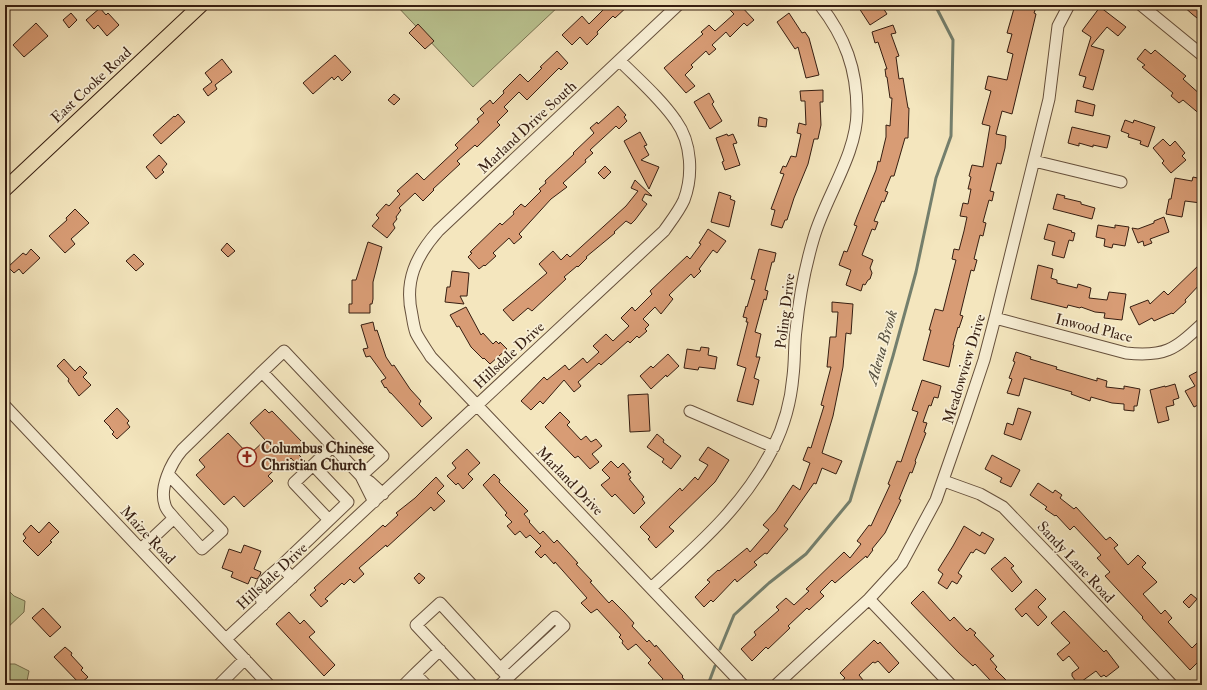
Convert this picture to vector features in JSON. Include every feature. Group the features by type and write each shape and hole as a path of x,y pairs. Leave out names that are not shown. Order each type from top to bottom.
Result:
{"main road":[{"name":"East Cooke Road","path":"5,189 201,5"}],"street":[{"name":"Marland Drive South","path":"411,281 417,260 438,231 678,5"},
{"name":"Poling Drive","path":"651,588 694,548 745,495 774,447 786,416 793,378 796,331 802,285 814,236 828,198 845,161 854,134 857,111 855,80 848,50 833,22 820,5"},
{"name":"Meadowview Drive","path":"776,685 869,599 902,563 936,500 944,481 984,360 1049,99 1058,26 1070,5"},
{"path":"1141,5 1202,55"},
{"name":"Hillsdale Drive","path":"226,639 664,231 675,216 684,200 690,162 686,141 677,122 660,102 620,61"},
{"path":"1034,161 1121,182"},
{"name":"Marland Drive","path":"411,281 409,303 416,332 431,357 743,685"},
{"name":"Inwood Place","path":"995,318 1126,354 1146,355 1162,353 1181,343 1202,324"},
{"path":"168,474 222,531 202,549 165,507 163,498 168,474 173,461 182,450 284,350 383,456 361,476"},
{"path":"262,372 361,476 383,494"},
{"name":"Maize Road","path":"7,411 141,549 269,685"},
{"path":"690,411 774,447"},
{"path":"333,446 294,483 332,517 347,527"},
{"path":"263,605 259,588 262,584 348,502 314,465"},
{"path":"361,476 374,502"},
{"name":"Sandy Lane Road","path":"944,481 980,494 1003,507 1055,560 1172,685"},
{"path":"141,549 174,518"},
{"path":"281,566 292,578"},
{"path":"869,599 951,685"},
{"path":"472,685 416,625 440,603 500,669 504,681 564,626 555,617 500,669"},
{"path":"404,685 440,650"},
{"path":"219,685 245,659"},
{"path":"415,674 426,685"}],"green space":[{"path":"396,5 560,5 473,87"},
{"path":"5,587 14,596 25,601 24,612 5,630"},
{"path":"5,664 15,664 29,671 27,681 23,685 5,685"}],"building":[{"path":"608,5 629,5 615,18 613,16 597,32 598,34 587,45 580,37 572,45 562,35 582,16 589,24"},
{"path":"725,5 740,5 754,20 747,26 744,23 730,37 726,32 712,45 716,49 709,55 706,51 691,65 693,67 685,75 695,86 686,93 664,68 703,34 701,32 709,25 715,31 734,14"},
{"path":"857,5 881,5 887,14 870,25"},
{"path":"1015,5 1037,5 1034,13 1036,14 1012,114 1002,111 996,134 1006,136 1005,148 1001,164 997,163 990,191 994,192 992,201 989,200 983,222 986,223 983,236 980,235 974,259 977,260 974,271 971,270 960,315 963,316 953,345 949,367 923,360 935,309 943,311 956,260 952,259 954,249 959,250 964,231 967,217 960,216 963,203 968,204 971,189 968,189 971,177 969,176 972,165 983,167 990,126 982,124 991,91 985,89 988,76 1007,80 1013,54 1007,52 1012,34 1007,33"},
{"path":"1182,5 1202,5 1202,22 1192,14"},
{"path":"1100,7 1126,27 1118,36 1107,27 1091,46 1104,50 1093,90 1083,87 1086,77 1079,75 1091,37 1082,31"},
{"path":"100,8 106,15 108,13 119,25 107,36 98,25 94,29 86,20"},
{"path":"71,13 77,20 69,28 63,20"},
{"path":"789,13 802,33 805,32 809,38 819,75 806,78 798,47 795,49 777,22"},
{"path":"36,23 48,36 24,57 13,45"},
{"path":"418,24 434,41 425,49 409,33"},
{"path":"893,25 896,33 891,34 899,56 896,57 899,79 903,78 909,108 908,138 905,138 894,176 891,176 885,191 888,192 884,202 882,201 874,221 878,222 875,230 872,229 862,255 873,260 870,268 872,273 870,279 865,285 863,284 861,291 846,285 851,270 839,265 844,251 847,252 857,226 854,225 876,170 878,161 880,162 886,137 886,125 890,126 892,98 890,98 886,77 885,69 887,69 878,42 875,43 872,32"},
{"path":"1145,49 1151,54 1155,50 1186,76 1183,79 1202,96 1202,116 1183,100 1179,103 1171,96 1173,93 1142,67 1145,65 1137,59"},
{"path":"557,51 568,63 561,70 559,68 527,100 519,92 504,107 508,111 497,122 500,125 477,147 475,145 457,161 460,164 433,189 434,190 423,201 415,193 399,208 401,210 393,224 395,228 387,238 372,226 379,218 376,215 386,204 389,206 400,194 397,191 417,173 424,180 458,148 455,145 479,122 477,119 484,113 480,109 490,100 493,104 504,93 503,91 520,74 528,82 542,68 540,67"},
{"path":"335,55 351,72 342,81 338,76 334,80 332,77 313,94 303,83"},
{"path":"222,59 232,72 215,85 217,89 208,96 203,89 212,82 205,73"},
{"path":"823,90 823,102 820,102 821,125 818,139 814,139 808,164 787,220 785,220 782,228 771,225 775,210 771,209 784,174 780,173 783,166 786,167 791,156 796,157 801,134 797,133 799,123 806,125 805,101 801,101 800,91"},
{"path":"709,93 714,102 712,104 722,121 710,129 694,102"},
{"path":"394,94 400,99 394,105 388,100"},
{"path":"1077,100 1095,105 1093,116 1075,112"},
{"path":"618,106 626,115 624,117 627,121 619,129 616,126 590,150 593,153 585,160 586,162 563,183 567,187 551,199 519,234 522,237 514,244 509,238 493,253 496,256 485,266 484,265 479,269 468,257 472,253 470,252 500,223 502,225 514,214 513,212 521,204 525,207 541,191 539,189 546,183 545,181 594,133 590,128 597,122 598,124"},
{"path":"178,114 185,122 161,144 153,135"},
{"path":"759,117 767,119 766,127 758,126"},
{"path":"1125,120 1133,123 1134,120 1155,127 1148,147 1140,144 1141,141 1128,137 1129,134 1121,131"},
{"path":"1072,127 1110,136 1107,148 1093,145 1093,147 1079,143 1079,146 1068,143"},
{"path":"640,132 647,145 644,146 649,155 641,160 659,167 649,189 624,141"},
{"path":"727,134 728,136 733,134 737,143 733,144 740,165 725,170 722,162 724,161 716,138"},
{"path":"1163,139 1170,146 1175,141 1185,153 1182,156 1186,160 1171,173 1162,163 1164,161 1153,148"},
{"path":"159,155 167,164 162,170 164,172 156,179 146,167"},
{"path":"605,166 611,172 604,179 598,173"},
{"path":"1193,177 1202,179 1201,203 1185,201 1182,217 1166,214 1169,199 1171,199 1175,178 1192,181"},
{"path":"635,180 652,196 645,194 642,200 647,204 635,220 631,224 626,221 614,232 615,233 586,257 587,258 578,267 577,266 564,277 566,279 532,311 528,308 513,321 503,310 547,273 539,264 553,251 561,260 567,254 570,257 626,206 638,191 631,188"},
{"path":"719,192 731,196 730,199 735,201 729,227 711,222"},
{"path":"1057,194 1065,196 1064,198 1081,202 1081,204 1095,208 1092,219 1053,209"},
{"path":"75,209 89,223 71,239 75,244 65,253 49,236 67,220 66,218"},
{"path":"1164,217 1169,232 1150,239 1152,243 1144,246 1143,241 1138,243 1132,228 1138,229 1154,223 1154,221"},
{"path":"1048,224 1075,233 1073,241 1069,240 1064,258 1052,255 1055,242 1044,239"},
{"path":"1098,225 1115,228 1115,225 1129,227 1125,246 1113,244 1112,248 1104,246 1105,239 1096,237"},
{"path":"708,229 726,241 717,253 713,250 699,269 701,271 694,278 691,274 669,295 673,299 661,314 655,307 643,319 649,325 645,329 647,331 639,338 637,336 630,343 628,341 601,365 599,363 578,382 581,386 574,392 564,380 543,404 540,401 531,410 521,401 544,377 547,380 565,365 569,370 583,358 587,363 599,352 593,346 606,334 613,341 629,326 621,318 632,307 635,311 652,294 650,291 687,256 690,259 701,244 699,243"},
{"path":"368,242 382,247 373,282 373,299 372,304 370,304 370,313 349,313 349,304 352,304 352,280 356,280"},
{"path":"227,243 235,251 228,257 221,250"},
{"path":"31,249 40,258 23,274 19,269 14,273 8,267 23,253 26,255"},
{"path":"759,249 776,253 774,262 772,262 765,290 768,291 766,300 764,299 755,332 761,334 756,357 760,357 754,378 759,380 753,405 737,401 746,368 737,365 748,322 746,322 747,318 743,317 755,280 751,279"},
{"path":"134,254 144,264 136,271 126,261"},
{"path":"1202,262 1202,282 1185,300 1186,302 1173,314 1172,313 1154,321 1152,318 1139,325 1130,307 1148,300 1150,304 1164,291 1168,295"},
{"path":"1038,265 1053,269 1051,278 1057,280 1057,283 1077,288 1078,284 1091,288 1089,298 1107,300 1109,292 1126,294 1122,320 1104,318 1105,313 1095,312 1081,307 1068,305 1067,308 1031,299"},
{"path":"452,271 469,273 467,296 460,296 464,304 445,302 447,287 450,287"},
{"path":"832,302 853,304 851,334 846,333 843,367 833,416 822,453 842,461 836,474 822,468 816,484 814,483 784,526 788,529 767,554 765,553 754,562 757,565 737,582 735,579 713,602 711,600 704,607 695,597 710,582 707,580 747,548 750,552 769,530 763,525 776,511 793,485 800,490 810,463 803,460 808,447 811,448 824,406 821,405 831,367 827,367 830,337 836,337 838,312 832,312"},
{"path":"466,307 481,335 483,333 493,344 496,341 499,344 500,342 507,349 490,364 471,347 459,326 457,327 450,315"},
{"path":"373,322 375,331 377,330 386,357 392,366 394,365 410,389 421,401 419,404 432,418 422,427 386,387 385,388 381,381 386,378 370,356 366,357 363,349 368,348 361,325"},
{"path":"701,347 709,348 708,355 717,357 715,369 699,367 698,370 684,368 687,349 700,351"},
{"path":"1016,352 1031,357 1030,359 1057,367 1056,369 1097,381 1097,378 1107,381 1106,387 1124,389 1124,386 1140,389 1137,406 1134,406 1134,411 1124,410 1124,404 1112,403 1091,397 1090,401 1071,394 1072,392 1024,378 1019,396 1007,393 1012,379 1009,378 1015,362 1013,361"},
{"path":"668,354 679,366 667,377 666,375 651,389 640,376 651,366 653,368"},
{"path":"64,359 75,371 80,366 87,373 83,377 91,385 79,396 68,381 69,379 57,366"},
{"path":"1202,369 1202,403 1194,407 1185,391 1195,386 1189,376"},
{"path":"922,380 941,386 938,398 934,397 931,406 929,405 923,422 927,423 924,432 926,433 912,473 910,472 899,499 901,500 885,533 872,549 873,550 867,558 866,556 835,583 832,580 820,592 824,596 809,610 807,608 788,626 790,628 768,649 766,647 752,661 741,649 756,635 754,632 779,610 776,607 786,598 794,605 809,591 806,589 844,552 850,558 861,544 857,541 869,525 871,526 890,485 888,484 897,461 901,462 918,412 912,410"},
{"path":"1175,384 1179,398 1173,400 1174,405 1166,407 1169,420 1158,423 1150,390"},
{"path":"648,394 650,431 630,432 628,395"},
{"path":"117,408 129,421 127,423 130,427 117,439 112,434 114,432 104,421"},
{"path":"1018,408 1031,412 1021,440 1004,434 1007,423 1013,425"},
{"name":"Columbus Chinese Christian Church","path":"265,409 269,413 272,411 303,443 300,446 302,448 297,453 305,461 299,467 291,458 286,463 284,461 268,476 273,481 244,507 234,496 224,505 196,475 205,467 199,460 228,433 249,455 265,440 250,423"},
{"path":"560,412 570,422 567,425 581,440 586,436 591,442 596,439 602,446 592,454 599,462 590,469 578,456 575,458 545,427"},
{"path":"657,434 664,440 663,442 681,456 671,469 662,462 664,459 647,447"},
{"path":"708,447 729,460 715,482 669,527 674,531 656,548 648,539 650,537 640,527 680,488 682,491 695,477 698,480 708,465 699,460"},
{"path":"467,449 480,463 468,474 473,479 463,489 458,483 456,485 447,476 456,468 452,463"},
{"path":"992,455 1020,470 1011,487 1000,482 1002,478 985,469"},
{"path":"611,461 618,468 623,463 631,472 628,474 631,478 629,479 644,497 642,499 645,503 634,514 615,494 612,497 601,485 610,478 602,470"},
{"path":"494,474 500,480 499,482 528,511 524,514 540,534 543,531 554,543 557,540 578,563 576,564 592,581 590,582 609,603 612,600 624,612 634,623 632,626 647,642 649,640 655,647 656,645 689,685 657,685 663,679 648,663 651,660 636,644 628,650 619,637 621,635 597,609 591,613 581,603 587,598 555,562 554,564 545,554 541,558 535,552 541,546 530,535 526,538 520,531 515,535 507,526 512,522 505,515 507,513 483,485"},
{"path":"436,477 444,486 437,493 445,501 434,511 431,507 387,547 386,545 359,568 364,574 354,583 350,579 344,585 342,583 325,599 328,601 321,607 310,595 316,590 314,588 383,525 385,527 398,515 396,513 415,498"},
{"path":"1038,483 1053,493 1055,490 1062,495 1060,498 1074,509 1076,507 1106,540 1110,537 1118,545 1114,548 1128,565 1138,555 1146,563 1142,567 1157,582 1143,594 1161,614 1165,610 1172,618 1168,622 1192,648 1202,638 1202,658 1190,670 1105,576 1110,572 1097,558 1101,555 1074,526 1070,530 1056,515 1055,516 1045,509 1047,507 1030,495"},
{"path":"49,522 59,532 50,541 52,542 38,556 23,541 26,538 23,534 31,525 39,533"},
{"path":"964,526 980,536 982,532 994,539 985,554 976,549 973,553 971,552 958,573 962,576 957,584 952,581 947,589 938,583 943,574 938,570"},
{"path":"244,545 261,551 254,569 261,572 260,575 257,579 251,577 248,584 231,577 233,572 222,568 229,549 241,553"},
{"path":"1005,557 1014,566 1011,568 1022,582 1012,592 991,569"},
{"path":"419,573 425,578 419,584 414,578"},
{"path":"1036,589 1046,599 1038,607 1047,617 1038,626 1026,613 1022,617 1015,609"},
{"path":"923,591 950,621 954,617 967,631 970,628 976,633 974,635 994,656 990,659 997,667 995,669 1011,685 985,685 990,680 975,664 973,666 959,653 911,603"},
{"path":"1191,594 1197,599 1189,608 1183,602"},
{"path":"43,608 61,627 50,637 32,618"},
{"path":"1064,611 1104,652 1106,650 1119,667 1106,677 1104,675 1101,677 1096,671 1078,684 1072,676 1072,673 1079,668 1069,656 1063,661 1057,654 1070,643 1051,623"},
{"path":"289,612 300,624 304,620 315,632 309,637 335,665 324,676 276,624"},
{"path":"874,640 878,644 880,642 899,663 889,673 878,661 875,663 873,662 859,675 863,680 858,685 837,685 845,678 840,673"},
{"path":"65,647 72,653 71,655 83,668 81,670 88,677 80,684 54,657"}],"waterway":[{"name":"Adena Brook","path":"720,649 734,615 769,583 806,554 850,501 916,272 936,178 951,136 953,40 935,5"},
{"name":"Adena Brook","path":"706,685 709,682 715,666"}],"place":[{"name":"Columbus Chinese Christian Church","path":"247,457"}]}
